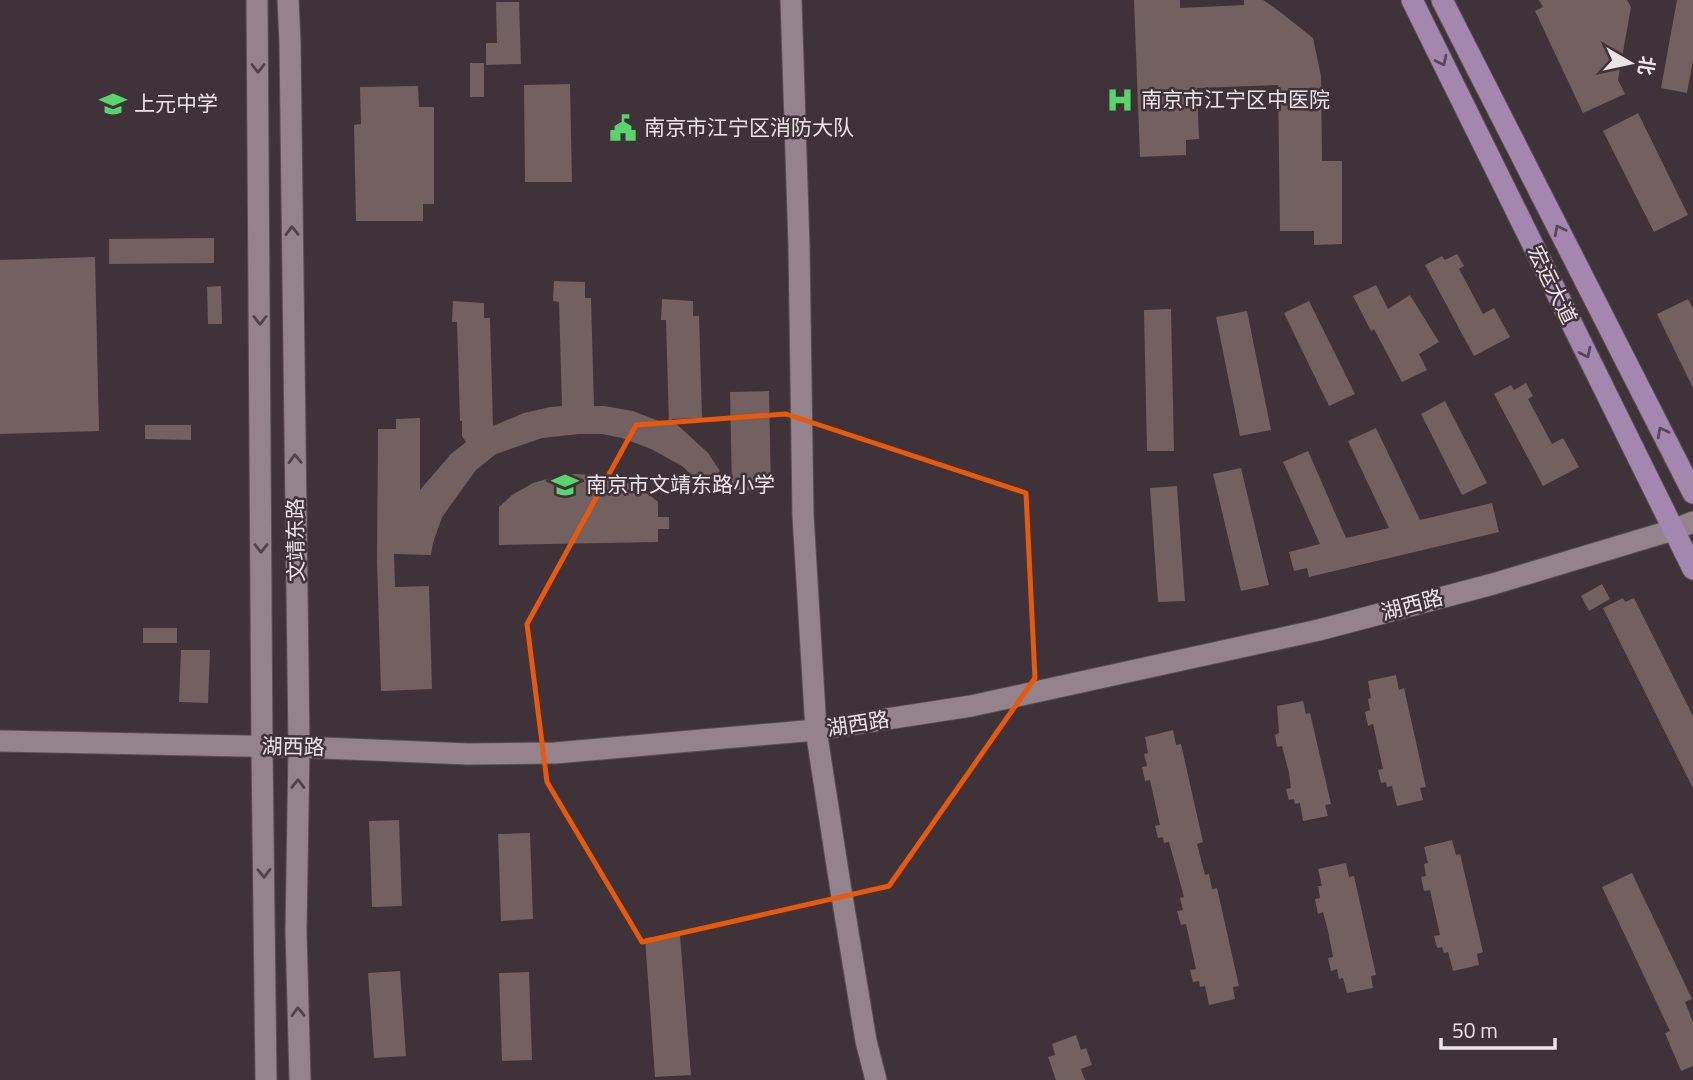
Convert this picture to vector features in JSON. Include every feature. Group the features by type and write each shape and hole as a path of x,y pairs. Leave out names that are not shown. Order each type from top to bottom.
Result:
{"main road":[{"name":"文靖东路","path":"257,0 267,1080"},
{"name":"文靖东路","path":"288,0 299,747 296,931 300,1080"},
{"path":"791,0 799,246 803,514 816,730 866,1041 876,1080"},
{"name":"宏运大道","path":"1412,0 1693,569"},
{"name":"宏运大道","path":"1442,0 1693,493"},
{"name":"湖西路","path":"0,741 299,747 468,754 555,753 816,730 971,706 1319,630 1493,584 1693,522"}],"highlighted area":[{"path":"786,414 1026,493 1035,678 889,886 642,942 547,782 527,624 636,425"}],"building":[{"path":"1134,0 1180,0 1180,8 1244,5 1244,0 1263,0 1313,38 1321,76 1322,161 1342,161 1342,244 1314,245 1314,231 1280,231 1278,85 1197,88 1199,139 1186,140 1186,155 1140,157"},
{"path":"1539,0 1627,0 1631,7 1618,80 1625,94 1583,113 1535,11 1543,7"},
{"path":"1677,0 1693,0 1693,60 1687,93 1661,88"},
{"path":"496,2 519,2 521,64 486,65 486,43 497,43"},
{"path":"470,63 484,63 484,97 470,97"},
{"path":"570,84 572,182 525,182 524,85"},
{"path":"418,86 419,107 434,107 434,204 423,204 423,221 356,221 354,125 361,124 360,87"},
{"path":"1638,113 1688,215 1654,232 1603,131"},
{"path":"214,238 214,263 109,264 109,239"},
{"path":"1457,254 1464,266 1459,269 1483,314 1494,308 1510,337 1474,356 1425,265 1442,256 1445,260"},
{"path":"95,257 99,431 0,434 0,260"},
{"path":"554,281 585,282 585,298 591,298 594,406 633,411 669,425 666,320 661,320 662,299 693,301 693,316 699,316 702,418 671,419 708,453 720,471 703,488 682,466 651,449 602,434 542,438 496,454 476,470 442,517 431,555 394,554 395,587 429,586 432,689 381,691 377,562 378,429 396,429 396,419 420,418 420,490 451,454 466,442 462,436 460,421 457,322 452,322 453,301 484,303 484,318 490,318 493,426 524,413 562,406 559,302 553,301"},
{"path":"1376,285 1388,309 1410,295 1439,342 1419,354 1427,370 1402,382 1353,296"},
{"path":"221,286 222,324 208,324 207,287"},
{"path":"1688,299 1693,308 1693,388 1657,314"},
{"path":"1309,301 1355,394 1329,406 1284,313"},
{"path":"1171,309 1174,451 1147,451 1144,310"},
{"path":"1247,311 1271,430 1240,436 1216,317"},
{"path":"1526,383 1533,396 1528,399 1552,444 1563,438 1579,467 1543,486 1494,394 1511,385 1514,390"},
{"path":"769,391 771,490 732,491 730,392"},
{"path":"1445,401 1487,483 1462,495 1421,414"},
{"path":"145,425 191,425 191,440 145,439"},
{"path":"1376,428 1420,520 1492,503 1499,532 1309,577 1307,568 1294,571 1289,552 1320,544 1283,462 1308,451 1346,538 1389,528 1348,441"},
{"path":"1241,468 1269,585 1241,591 1213,474"},
{"path":"575,474 611,478 630,484 651,496 658,502 658,517 669,517 669,529 658,529 658,542 499,545 499,507 512,495 533,483"},
{"path":"1177,486 1185,601 1158,602 1150,488"},
{"path":"1602,584 1610,599 1589,611 1581,596"},
{"path":"1623,598 1625,602 1634,598 1693,716 1693,788 1603,608"},
{"path":"143,628 177,628 177,643 143,643"},
{"path":"181,650 210,650 208,703 179,702"},
{"path":"1396,675 1399,690 1404,688 1426,787 1420,788 1423,800 1397,806 1392,786 1387,787 1386,782 1381,783 1378,770 1383,769 1373,724 1368,726 1365,712 1370,710 1368,681"},
{"path":"1303,701 1306,714 1310,713 1331,804 1325,805 1328,816 1303,821 1300,803 1295,804 1294,799 1289,800 1286,789 1291,788 1289,773 1282,746 1277,747 1275,735 1279,733 1277,706"},
{"path":"1173,730 1176,745 1181,744 1203,842 1197,844 1205,875 1209,874 1212,889 1217,888 1239,986 1233,987 1235,999 1209,1005 1205,986 1200,987 1199,981 1193,982 1190,970 1196,969 1186,924 1181,925 1177,911 1183,910 1180,898 1184,897 1169,842 1164,843 1163,837 1158,838 1155,826 1160,825 1150,780 1145,781 1142,767 1147,766 1144,754 1148,753 1145,737"},
{"path":"399,820 402,906 372,907 369,821"},
{"path":"530,833 533,919 501,921 498,834"},
{"path":"1452,840 1456,855 1460,854 1483,952 1477,954 1479,965 1453,971 1448,952 1444,953 1442,947 1437,948 1434,936 1440,935 1430,890 1424,891 1421,877 1426,876 1424,864 1428,863 1424,847"},
{"path":"1346,863 1349,877 1354,876 1376,975 1371,976 1373,988 1347,993 1337,969 1331,971 1328,958 1333,957 1328,931 1323,912 1318,914 1315,899 1320,898 1318,886 1322,886 1318,869"},
{"path":"1632,873 1692,999 1685,1002 1693,1022 1693,1066 1681,1071 1665,1033 1670,1031 1602,887"},
{"path":"680,935 691,1075 655,1077 645,938"},
{"path":"400,971 406,1056 374,1058 368,973"},
{"path":"529,972 532,1060 502,1061 499,973"},
{"path":"1076,1035 1081,1050 1086,1048 1092,1065 1081,1069 1085,1080 1056,1080 1048,1057 1055,1055 1052,1044"}],"place":[{"name":"南京市江宁区中医院","path":"1120,100"},
{"name":"上元中学","path":"113,104"},
{"name":"南京市江宁区消防大队","path":"623,128"},
{"name":"南京市文靖东路小学","path":"565,485"}]}
